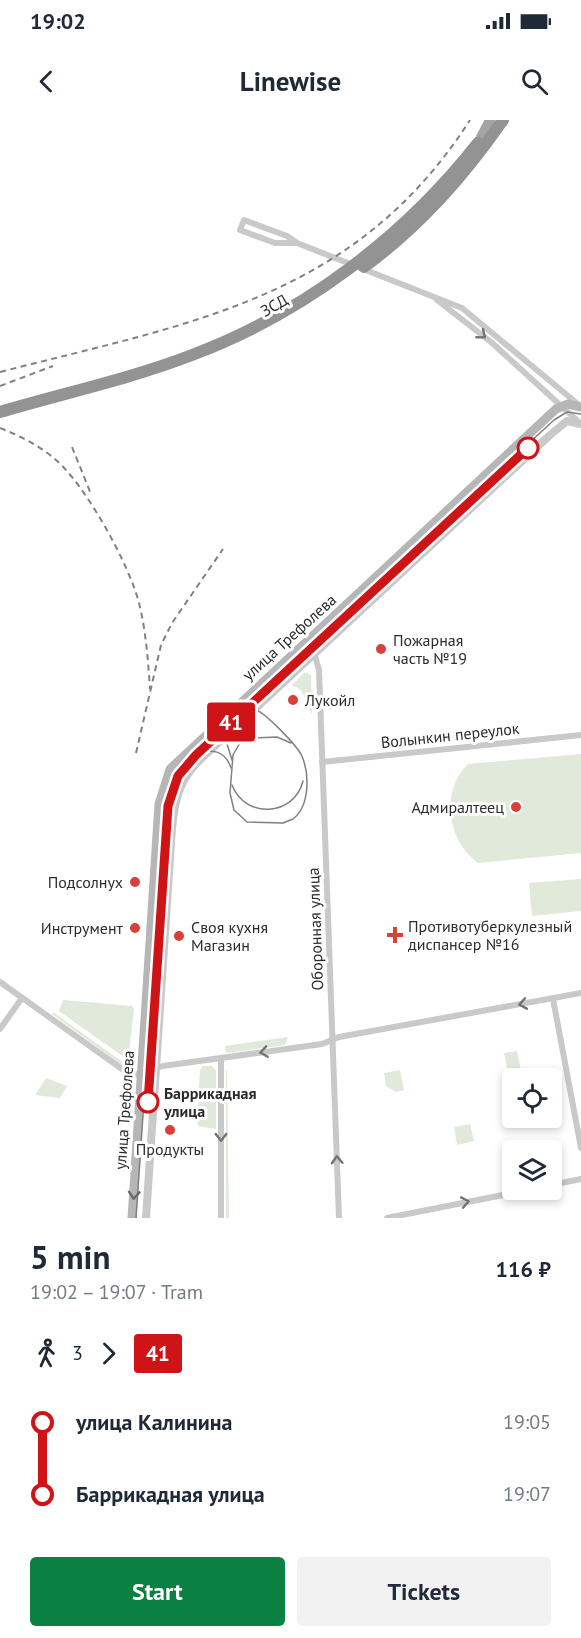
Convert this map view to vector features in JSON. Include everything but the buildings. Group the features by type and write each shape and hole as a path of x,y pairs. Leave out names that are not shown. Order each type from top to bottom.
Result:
{"highway":[{"name":"ЗСД","path":"0,411 159,367 204,350 276,316 342,274 395,231 453,174 498,120"},
{"name":"ЗСД","path":"0,420 198,361 257,334 296,312 338,286 422,219 460,179 498,120"}],"main road":[{"name":"улица Трефолева","path":"132,1218 159,814 165,780 178,760 305,642 573,410"}],"street":[{"path":"297,243 275,243 240,230 244,220 447,302 473,316 565,393 581,424"},
{"path":"436,299 573,410"},
{"name":"улица Трефолева","path":"146,1218 176,794 193,765 563,424 573,410"},
{"name":"Оборонная улица","path":"305,642 314,653 319,670 339,1218"},
{"name":"Волынкин переулок","path":"322,762 581,735"},
{"path":"0,982 122,1070 135,1075 156,1068 332,1040 581,993"},
{"path":"0,1029 22,998"},
{"path":"552,999 581,1148"},
{"path":"221,1058 221,1218"},
{"path":"562,1183 581,1179"},
{"path":"387,1218 502,1195"}],"green space":[{"path":"305,672 311,675 312,714 300,689 291,686"},
{"name":"Адмиралтеец","path":"581,754 581,853 478,863 468,854 459,842 454,829 451,801 453,788 459,775 468,764"},
{"path":"581,879 581,911 532,916 529,883"},
{"path":"63,1000 132,1006 134,1009 128,1060 59,1011"},
{"path":"53,1012 125,1064 123,1066 52,1014"},
{"path":"288,1037 285,1045 226,1053 225,1046"},
{"path":"517,1051 521,1068 507,1068 504,1053"},
{"path":"203,1066 212,1066 216,1070 216,1129 198,1126 197,1122 200,1070"},
{"path":"227,1070 229,1218 226,1218"},
{"path":"400,1070 404,1090 396,1092 386,1086 384,1073"},
{"path":"46,1078 67,1086 60,1098 35,1095"},
{"path":"470,1124 474,1141 457,1145 454,1127"}],"tram line":[{"path":"136,1218 164,806 169,782 187,758 554,420 567,412 581,414"},
{"name":"41","path":"148,1102 168,806 172,787 178,776 185,765 528,448"},
{"path":"236,712 254,709 272,722 301,754 307,779 303,806 293,819 283,823 247,822 234,810 230,793 233,755 241,741 251,738 277,737 291,743"},
{"path":"229,720 224,734 232,760"},
{"path":"196,755 217,752 225,757 231,768"},
{"path":"232,785 238,796 247,804 269,809 290,802 298,793 303,781"}],"railway":[{"path":"0,372 202,318 263,295 321,265 375,228 425,180 470,120"},
{"path":"0,386 53,366"},
{"path":"0,428 29,441 56,460 68,472 93,506 126,568 139,603 145,635 150,689"},
{"path":"72,447 91,494"},
{"path":"136,753 161,645 172,623 223,549"}],"place":[{"name":"Пожарная часть №19","path":"381,649"},
{"name":"Лукойл","path":"293,700"},
{"name":"Адмиралтеец","path":"516,807"},
{"name":"Подсолнух","path":"135,882"},
{"name":"Инструмент","path":"135,928"},
{"name":"Противотуберкулезный диспансер №16","path":"395,935"},
{"name":"Своя кухня Магазин","path":"179,936"},
{"name":"Баррикадная улица","path":"148,1102"},
{"name":"Продукты","path":"170,1130"}]}
